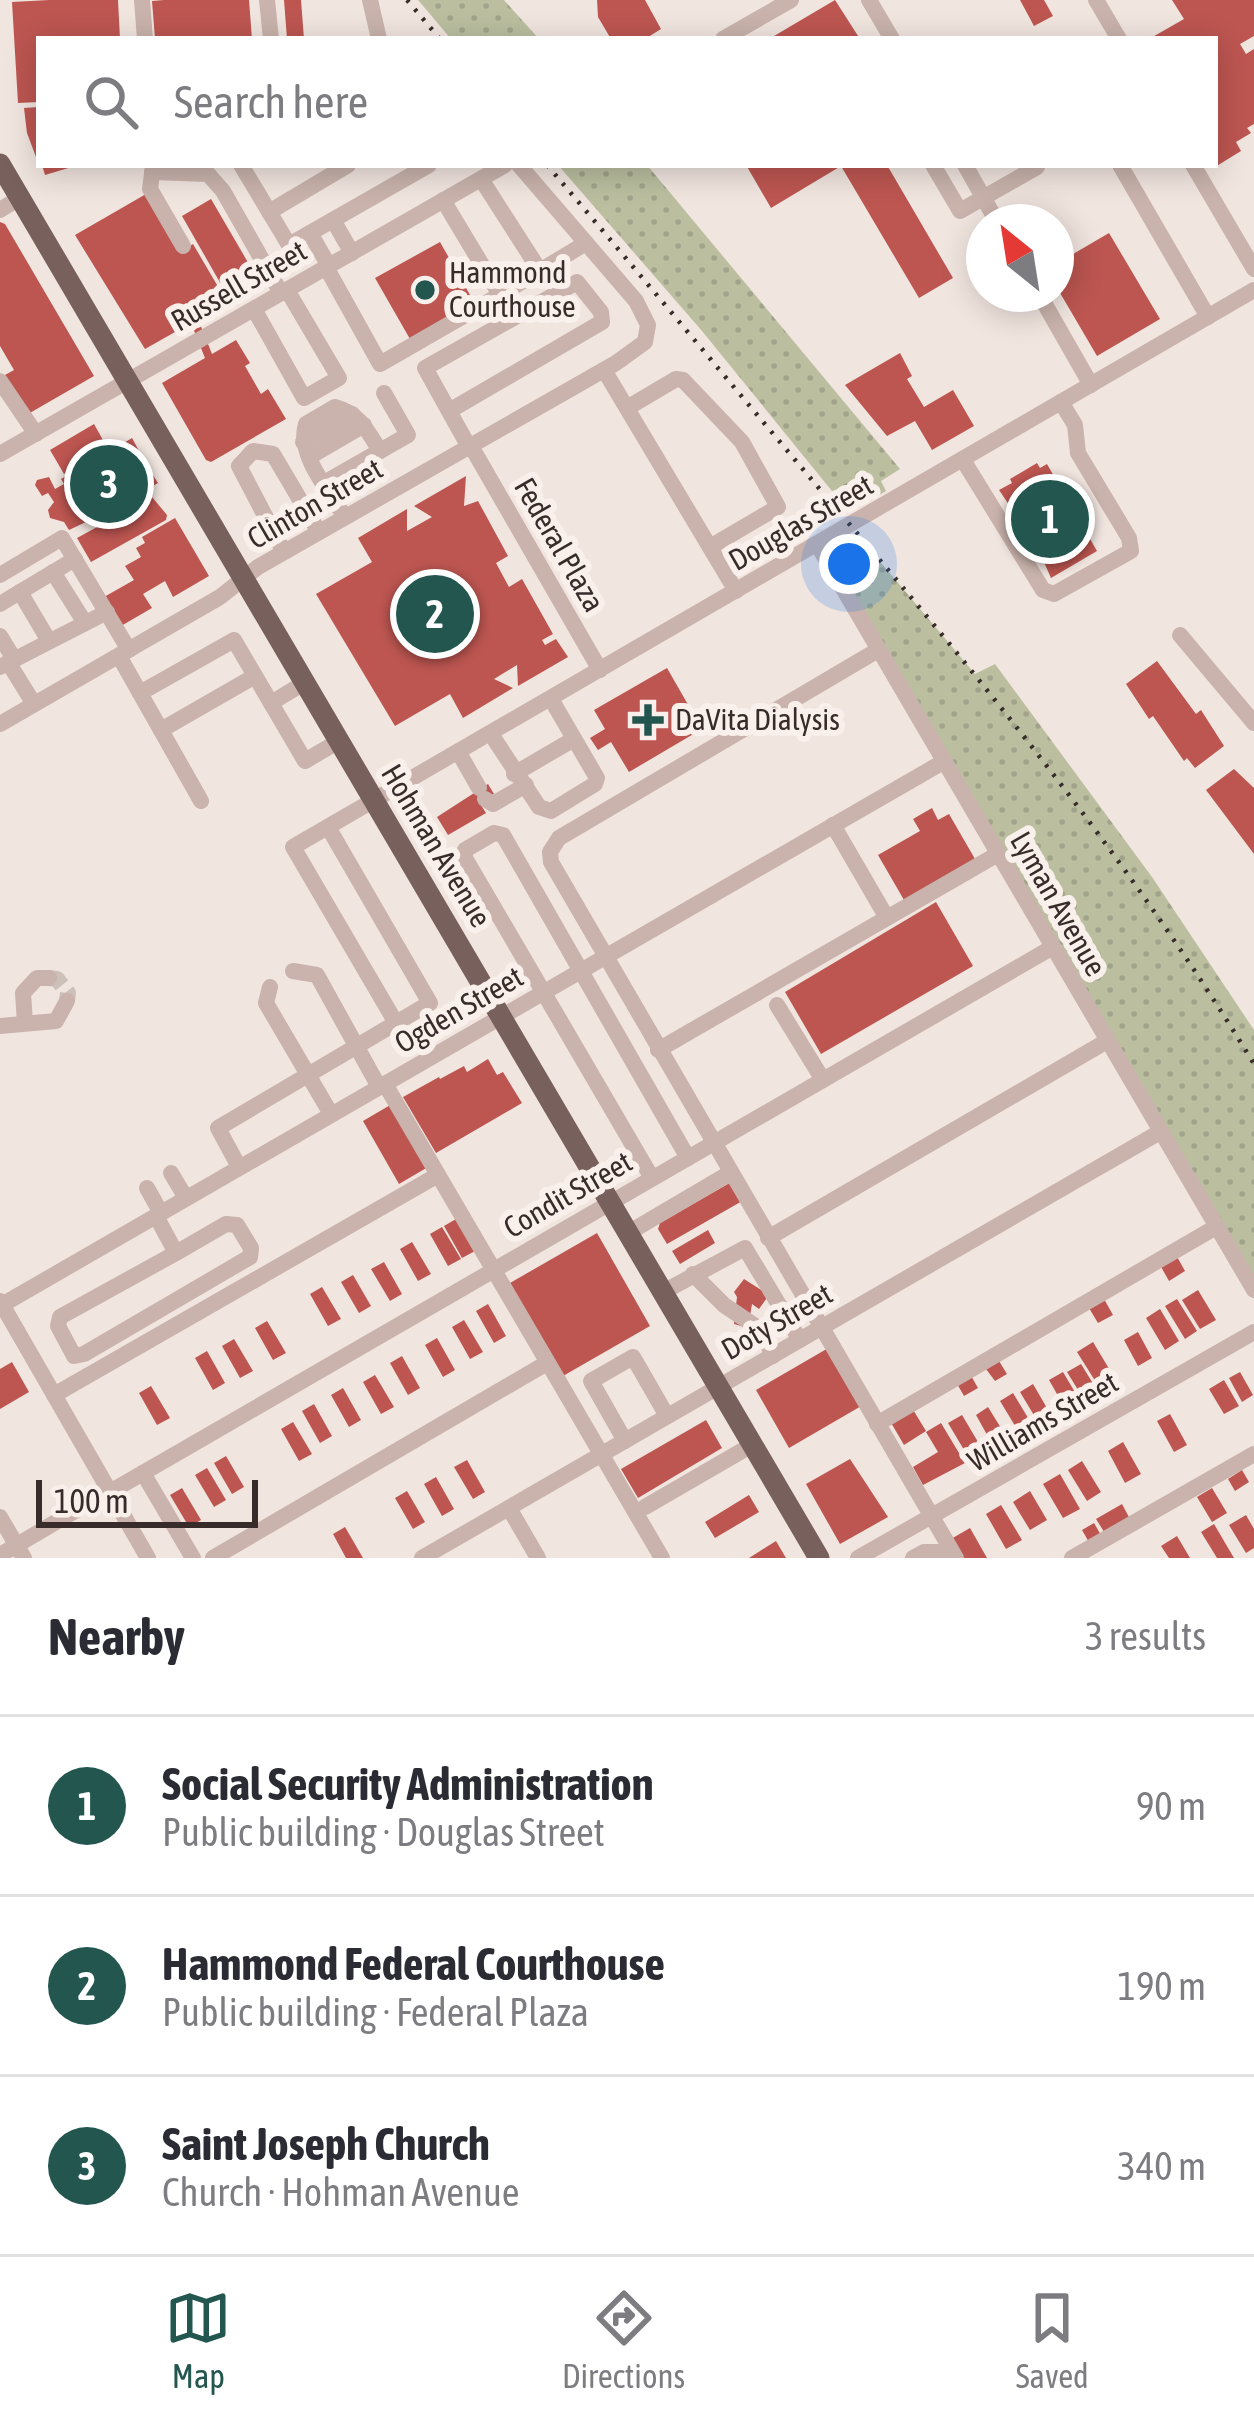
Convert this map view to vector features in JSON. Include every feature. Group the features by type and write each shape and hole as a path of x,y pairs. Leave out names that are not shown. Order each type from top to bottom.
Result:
{"main road":[{"name":"Hohman Avenue","path":"0,164 9,204 126,382 819,1558"}],"street":[{"path":"142,0 145,36"},
{"path":"267,0 271,36"},
{"path":"370,0 382,36"},
{"path":"728,36 791,0"},
{"path":"869,0 890,36"},
{"path":"1096,0 1117,36"},
{"path":"243,168 289,245 424,168"},
{"path":"269,212 343,168"},
{"name":"Russell Street","path":"0,454 500,168"},
{"path":"310,233 380,364 586,243 522,168"},
{"path":"935,168 960,211 1035,168"},
{"path":"966,168 987,204"},
{"path":"1122,168 1208,317"},
{"path":"1195,168 1254,269"},
{"path":"183,246 151,189 153,169 208,174 339,378 304,398 254,309"},
{"path":"481,179 540,271"},
{"path":"443,200 500,295"},
{"path":"333,220 352,253"},
{"name":"Clinton Street","path":"0,724 220,597 284,552 638,349 645,342 647,325 636,301 586,243"},
{"name":"Federal Plaza","path":"449,412 602,322 601,312 577,282 425,368 449,412 600,670"},
{"name":"Douglas Street","path":"328,827 1254,290"},
{"path":"1049,312 1091,385"},
{"path":"604,370 736,592"},
{"path":"627,408 683,380 742,442 777,501 777,510 710,547"},
{"path":"0,381 36,434"},
{"path":"324,483 408,435 384,393"},
{"path":"962,460 1043,590 1054,594 1131,551 1129,538 1078,453 1076,424 1061,402"},
{"path":"344,517 305,446 306,424 334,406 355,417 380,451"},
{"path":"305,446 355,417"},
{"path":"284,552 239,466 254,451 273,454 319,532"},
{"path":"344,517 345,471"},
{"path":"0,575 62,538 107,612 140,693 201,801"},
{"name":"Lyman Avenue","path":"817,544 1254,1291"},
{"path":"0,604 75,559"},
{"path":"53,572 86,623"},
{"path":"20,592 49,641"},
{"path":"7,663 107,612"},
{"path":"1180,635 1254,723"},
{"path":"0,636 7,663 34,704"},
{"path":"140,693 233,640 305,761 339,741"},
{"path":"878,650 559,838 550,852 551,862 604,958 956,1558"},
{"path":"160,730 255,676"},
{"path":"271,703 304,683"},
{"path":"491,734 544,812 595,784 597,778 551,699"},
{"path":"459,753 482,793 494,804 574,739"},
{"name":"Ogden Street","path":"1,1304 944,762"},
{"path":"833,825 887,918"},
{"path":"239,1167 218,1128 430,1003 328,827 293,847 396,1023"},
{"path":"652,1178 465,858 465,850 494,833 503,835 688,1158"},
{"path":"658,1050 998,854"},
{"name":"Condit Street","path":"110,1492 1053,947"},
{"path":"293,971 316,975 662,1558"},
{"path":"26,1023 23,993 37,978 49,978"},
{"path":"270,987 266,1003 331,1114"},
{"path":"0,1026 56,1021 68,1001"},
{"path":"777,1005 824,1080"},
{"path":"768,1238 1107,1041"},
{"name":"Doty Street","path":"422,1558 1160,1132"},
{"path":"171,1173 187,1198"},
{"path":"628,1233 730,1173"},
{"path":"54,1395 438,1175"},
{"path":"147,1188 176,1253"},
{"path":"226,1224 237,1226 251,1248 250,1257 84,1354 74,1355 58,1326 60,1317 176,1253 226,1224"},
{"path":"877,1424 1216,1227"},
{"path":"662,1292 745,1248 800,1340"},
{"path":"693,1274 724,1305 761,1330 773,1356"},
{"path":"1,1304 148,1558"},
{"name":"Williams Street","path":"869,1555 1254,1332"},
{"path":"626,1441 591,1381 633,1357 668,1416"},
{"path":"213,1558 547,1363"},
{"path":"645,1507 752,1444"},
{"path":"1072,1558 1254,1454"},
{"path":"143,1473 193,1558"},
{"path":"509,1508 531,1556"},
{"path":"0,1517 13,1553 78,1509"},
{"path":"909,1529 926,1556"}],"green space":[{"path":"418,0 504,0 536,36 448,36"},
{"path":"561,168 649,168 900,469 881,481 886,491 849,512 702,331"},
{"path":"861,539 975,674 995,664 1152,877 1254,1030 1254,1287 825,559"}],"building":[{"path":"118,0 120,36 36,36 36,102 18,103 12,2"},
{"path":"249,0 252,36 155,36 152,1"},
{"path":"284,0 301,0 304,36 287,36"},
{"path":"597,0 645,0 661,29 650,36 609,36 598,17"},
{"path":"835,0 858,36 774,36"},
{"path":"1020,0 1044,0 1053,16 1034,26"},
{"path":"1172,0 1254,0 1254,36 1240,44 1246,54 1254,49 1254,124 1247,128 1251,133 1236,142 1241,151 1218,165 1218,36 1154,36 1184,19"},
{"path":"36,107 36,157 27,133 24,108"},
{"path":"748,168 838,168 771,208"},
{"path":"842,168 889,168 953,278 919,298"},
{"path":"146,194 180,252 193,244 227,302 198,319 212,354 236,340 261,394 268,389 286,419 211,462 162,383 205,358 191,323 145,349 75,235"},
{"path":"211,199 260,283 230,300 182,216"},
{"path":"0,222 94,376 28,414 5,375 14,370 0,346"},
{"path":"1109,233 1160,319 1097,356 1071,312 1074,253"},
{"name":"Hammond Courthouse","path":"440,242 474,302 410,339 375,278"},
{"path":"900,353 912,376 907,379 924,407 953,390 974,426 932,450 915,421 887,436 845,385"},
{"path":"94,424 108,449 64,474 50,450"},
{"path":"132,438 139,451 135,454 158,483 144,491 141,487 107,507 109,511 69,530 64,522 50,518 48,510 54,502 48,493 42,496 37,480 49,477 55,489 64,484 61,479 120,451 117,447"},
{"path":"1037,463 1040,468 1047,464 1097,551 1051,578 1036,544 1026,549 1018,535 1026,530 999,490"},
{"path":"466,476 464,506 478,501 508,556 496,563 509,587 522,579 553,634 542,640 545,645 556,639 568,657 518,686 517,665 494,679 513,688 463,718 450,694 395,726 316,594 372,562 358,538 407,509 407,531 432,517 414,506"},
{"path":"152,497 166,520 91,562 77,538"},
{"path":"175,518 209,576 173,597 165,581 143,594 152,608 121,626 104,597 134,580 125,566 141,557 136,548 145,543 142,537"},
{"path":"1157,661 1196,714 1201,710 1224,746 1195,768 1187,758 1184,761 1153,716 1149,719 1126,684"},
{"name":"DaVita Dialysis","path":"667,668 702,729 629,772 611,742 598,750 590,738 605,729 594,710"},
{"path":"1234,769 1254,788 1254,854 1206,790"},
{"path":"488,784 494,794 479,802 486,813 448,835 437,817"},
{"path":"932,808 938,820 949,814 975,859 904,900 878,855 920,831 913,819"},
{"path":"936,902 973,966 821,1054 785,992"},
{"path":"488,1059 497,1075 503,1072 522,1103 436,1153 403,1097"},
{"path":"392,1104 428,1167 399,1184 363,1121"},
{"path":"733,1181 744,1200 667,1244 658,1229 660,1223"},
{"path":"456,1219 475,1251 462,1258 444,1226"},
{"path":"442,1227 461,1259 448,1266 430,1234"},
{"path":"708,1230 715,1243 680,1264 672,1251"},
{"path":"597,1233 650,1326 563,1376 510,1283"},
{"path":"412,1242 431,1274 418,1281 400,1249"},
{"path":"1176,1255 1185,1271 1169,1281 1160,1265"},
{"path":"384,1262 402,1294 390,1301 371,1269"},
{"path":"353,1275 371,1306 359,1313 341,1282"},
{"path":"744,1279 769,1295 759,1309 752,1304 748,1328 734,1324 734,1292"},
{"path":"322,1287 341,1319 328,1326 310,1294"},
{"path":"1198,1290 1216,1320 1200,1329 1182,1300"},
{"path":"1104,1299 1113,1315 1098,1323 1089,1308"},
{"path":"1177,1299 1197,1331 1185,1339 1165,1306"},
{"path":"488,1304 506,1336 494,1343 476,1311"},
{"path":"1160,1309 1179,1341 1165,1350 1146,1318"},
{"path":"464,1320 483,1352 470,1359 452,1327"},
{"path":"267,1321 286,1353 273,1360 255,1328"},
{"path":"1138,1332 1152,1358 1138,1366 1124,1340"},
{"path":"437,1338 455,1370 443,1377 425,1345"},
{"path":"234,1339 253,1371 240,1378 222,1346"},
{"path":"1093,1342 1114,1377 1099,1387 1077,1352"},
{"path":"830,1347 863,1405 789,1448 756,1390"},
{"path":"207,1351 225,1383 213,1390 195,1358"},
{"path":"402,1356 420,1388 408,1395 390,1363"},
{"path":"999,1361 1007,1374 995,1381 986,1369"},
{"path":"12,1362 29,1392 0,1409 0,1369"},
{"path":"1081,1364 1097,1390 1083,1398 1067,1372"},
{"path":"1063,1372 1079,1399 1065,1408 1049,1380"},
{"path":"1240,1372 1253,1395 1242,1402 1229,1378"},
{"path":"970,1374 978,1388 964,1396 956,1382"},
{"path":"375,1375 394,1407 381,1414 363,1382"},
{"path":"1224,1380 1239,1406 1224,1414 1209,1389"},
{"path":"1033,1384 1051,1415 1038,1422 1020,1392"},
{"path":"151,1386 170,1418 157,1425 139,1393"},
{"path":"343,1388 361,1420 349,1427 331,1395"},
{"path":"1013,1393 1033,1426 1020,1434 1000,1401"},
{"path":"314,1404 332,1436 320,1443 302,1411"},
{"path":"988,1407 1009,1441 995,1449 976,1415"},
{"path":"912,1408 926,1431 904,1445 890,1421"},
{"path":"1170,1414 1187,1445 1174,1452 1157,1421"},
{"path":"962,1415 984,1452 970,1460 948,1423"},
{"path":"706,1420 722,1448 638,1498 621,1469"},
{"path":"293,1422 312,1454 299,1461 281,1429"},
{"path":"941,1423 965,1463 923,1485 913,1467 938,1452 926,1432"},
{"path":"1123,1442 1141,1474 1125,1483 1108,1451"},
{"path":"226,1456 244,1487 232,1494 214,1463"},
{"path":"850,1459 888,1517 840,1544 806,1484"},
{"path":"467,1460 485,1492 473,1499 454,1467"},
{"path":"1082,1461 1101,1492 1087,1501 1068,1470"},
{"path":"207,1468 226,1500 214,1507 195,1475"},
{"path":"1242,1470 1249,1482 1235,1491 1228,1479"},
{"path":"1060,1474 1080,1509 1063,1518 1043,1484"},
{"path":"436,1477 454,1509 442,1516 424,1484"},
{"path":"182,1488 201,1520 189,1527 170,1495"},
{"path":"1212,1488 1227,1513 1212,1522 1197,1497"},
{"path":"407,1491 425,1522 413,1529 395,1498"},
{"path":"1030,1491 1047,1520 1030,1530 1013,1502"},
{"path":"749,1495 759,1512 715,1538 705,1522"},
{"path":"1122,1504 1131,1521 1106,1535 1096,1519"},
{"path":"1001,1505 1022,1540 1006,1549 986,1514"},
{"path":"1246,1515 1254,1529 1254,1548 1246,1553 1229,1525"},
{"path":"1094,1523 1102,1537 1090,1544 1082,1530"},
{"path":"1214,1524 1234,1558 1217,1558 1201,1532"},
{"path":"345,1527 363,1558 346,1558 333,1534"},
{"path":"970,1528 987,1558 961,1558 951,1539"},
{"path":"1177,1536 1190,1558 1169,1558 1161,1546"},
{"path":"776,1541 786,1558 749,1558"}],"tunnel":[{"path":"49,978 57,979 68,993 67,1001"}],"railway":[{"path":"407,0 437,36"},
{"path":"550,168 1015,725 1164,925 1254,1064"}],"place":[{"name":"Hammond Courthouse","path":"425,290"},
{"name":"Saint Joseph Church","path":"109,484"},
{"name":"Social Security Administration","path":"1050,519"},
{"name":"Hammond Federal Courthouse","path":"435,614"},
{"name":"DaVita Dialysis","path":"648,720"}]}
